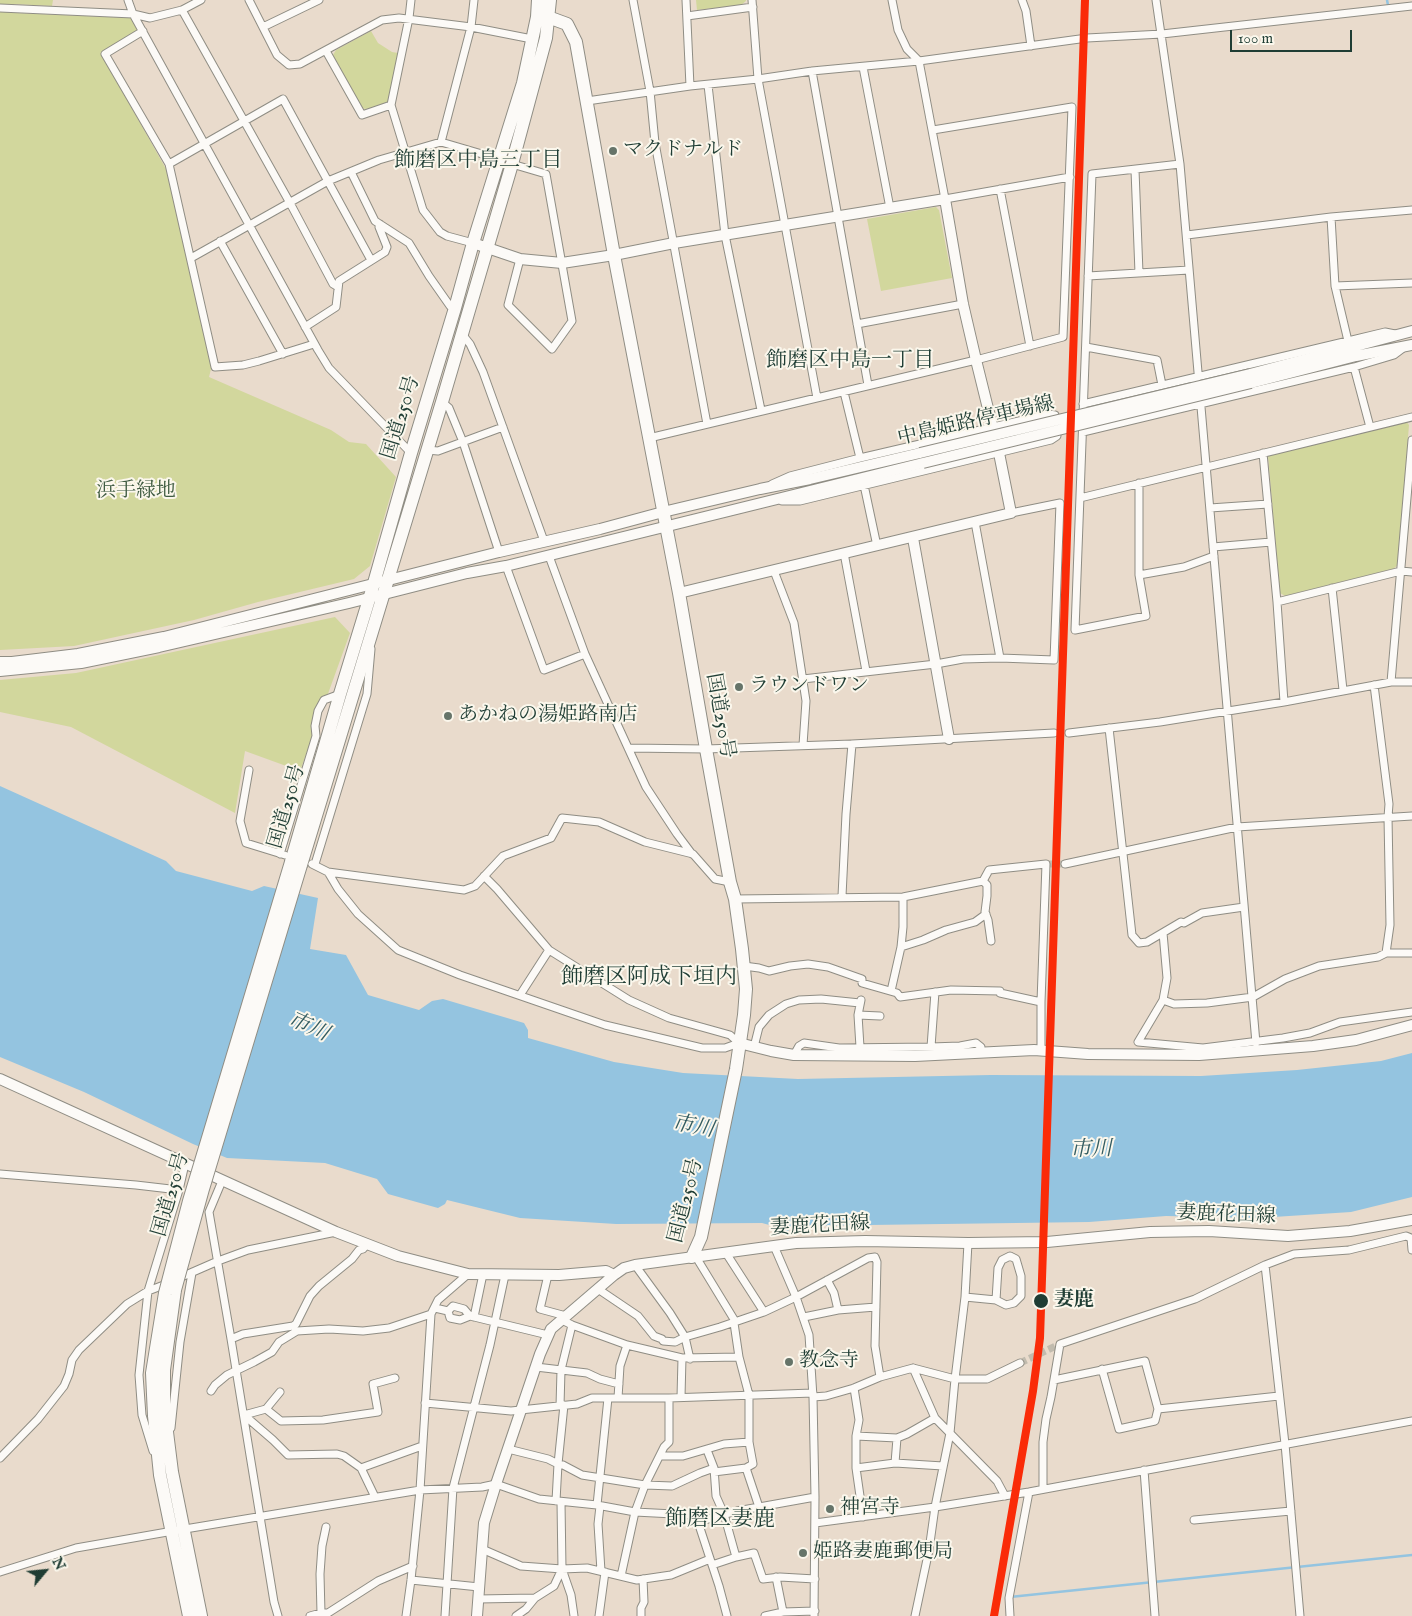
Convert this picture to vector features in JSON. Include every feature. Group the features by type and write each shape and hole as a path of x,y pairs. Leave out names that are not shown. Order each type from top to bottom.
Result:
{"highway":[{"name":"国道250号","path":"201,1616 178,1530 160,1475 152,1373 170,1291 204,1189 297,861 340,694 369,598 380,582 427,450 512,164 546,38 538,0"},
{"name":"国道250号","path":"297,861 382,595 380,582 411,453 473,243 523,83 532,39 550,0"},
{"name":"国道250号","path":"543,17 567,24 576,42 614,255 679,593 730,882 735,899 744,966 746,989 744,1015 736,1069 701,1237 694,1257"},
{"name":"国道250号","path":"170,1291 164,1370 164,1408 189,1616"}],"street":[{"path":"128,0 133,14 314,344 329,368 411,453"},
{"path":"0,8 133,14 150,18 182,10 201,0"},
{"path":"248,0 277,55 289,65 300,64 382,20 399,18 471,27 532,39"},
{"path":"263,28 319,0"},
{"path":"411,0 391,105 423,210 440,232 447,236 520,259 562,263 1070,177"},
{"path":"441,142 471,27 474,0"},
{"path":"632,0 650,91 655,143 708,424"},
{"path":"686,0 690,86"},
{"path":"892,0 898,30 907,49 919,61 946,199 963,304 999,453 1011,513"},
{"path":"1022,0 1026,11 1031,46"},
{"path":"1156,0 1180,164 1187,235 1226,710 1256,1042"},
{"path":"687,16 753,4 758,79 817,398"},
{"path":"587,101 650,91 812,71 919,61 1087,38 1162,34 1412,6"},
{"path":"182,10 290,202 333,284 338,287"},
{"path":"143,31 105,54 169,164 215,368 242,365 314,344"},
{"path":"326,51 362,115 391,105"},
{"path":"863,66 890,208"},
{"path":"812,71 868,385"},
{"path":"708,85 725,235 761,410"},
{"path":"169,164 284,99 371,260"},
{"path":"650,438 976,360 1062,337 1072,107 933,130"},
{"path":"191,258 328,181 380,160 441,142 499,159"},
{"path":"512,164 546,174 572,321 552,349 508,305 520,259"},
{"path":"1139,483 1138,575 1146,616 1075,630 1092,174 1180,164"},
{"path":"1135,170 1139,274"},
{"path":"351,172 354,182 375,221 408,243 450,306 455,308"},
{"path":"1000,189 1030,346"},
{"path":"1187,235 1331,217 1412,210"},
{"path":"1331,217 1335,286 1348,341"},
{"path":"305,326 336,307 339,281 385,252 387,247 378,227 380,224"},
{"path":"220,241 283,354"},
{"path":"1088,276 1189,270"},
{"path":"1335,286 1412,283"},
{"path":"858,324 963,304"},
{"path":"1083,404 1385,332 1400,334"},
{"name":"中島姫路停車場線","path":"1250,378 1412,332"},
{"path":"462,333 470,344 483,372 544,541"},
{"path":"1083,432 1354,367 1394,355 1408,346"},
{"name":"中島姫路停車場線","path":"92,656 369,598 467,573 549,556 769,501 922,458 1250,378 1408,346"},
{"path":"1086,347 1157,360 1162,385"},
{"path":"1354,367 1370,427"},
{"path":"844,392 860,458"},
{"path":"442,402 449,408 463,442 499,552"},
{"path":"760,489 790,476 860,458 1049,414 1055,415 1057,436 1051,440 800,501 769,501"},
{"path":"1080,498 1412,417"},
{"path":"427,450 438,451 503,427"},
{"path":"1391,682 1412,440"},
{"path":"1263,453 1284,702"},
{"name":"中島姫路停車場線","path":"92,656 499,552 600,530 663,512 760,489 922,458"},
{"path":"864,485 877,546"},
{"path":"679,593 1011,513 1060,503 1054,660 963,659 936,664 803,679"},
{"path":"1210,508 1268,504"},
{"path":"975,522 1000,658"},
{"path":"913,538 949,738"},
{"path":"1213,547 1272,542"},
{"path":"844,553 866,671"},
{"path":"549,556 585,654 646,787 677,834 715,879 730,882"},
{"path":"1138,575 1184,567 1214,556"},
{"path":"506,566 544,670 585,654"},
{"path":"774,570 794,623 806,701 803,745"},
{"path":"1277,602 1401,571 1412,572"},
{"path":"1332,588 1343,690"},
{"path":"0,662 92,656"},
{"path":"0,671 72,664 92,656"},
{"path":"1069,733 1160,722 1391,682 1412,682"},
{"path":"1374,685 1389,804 1390,925 1386,953"},
{"path":"1109,728 1132,935 1138,943 1147,942 1202,913 1244,907"},
{"path":"629,748 706,749 852,744 1054,733"},
{"path":"842,896 852,744"},
{"path":"249,770 240,821 246,842 328,872 464,890 475,886 503,856 551,838 562,818 599,822 646,842 693,854"},
{"path":"1065,864 1237,827 1412,816"},
{"path":"983,881 989,870 1046,864 1041,1050"},
{"path":"328,872 338,889 358,914 398,950 460,975 605,1025 702,1048 725,1048 739,1043"},
{"path":"484,876 549,950 629,1000 669,1018 730,1035 739,1043 794,1055 915,1056 1041,1050 1088,1054 1201,1052 1330,1044 1356,1040 1412,1025"},
{"path":"735,899 842,896 903,897 983,881"},
{"path":"983,881 987,886 986,914 991,941"},
{"path":"891,991 901,947 903,897"},
{"path":"901,947 946,930 975,922 986,914"},
{"path":"1164,933 1167,978 1163,1000 1138,1042 1201,1052 1310,1033 1340,1022 1412,1012"},
{"path":"520,995 549,950"},
{"path":"1163,1000 1174,1004 1207,1003 1252,997 1285,979 1319,966 1378,957 1386,953 1412,954"},
{"path":"744,966 769,971 808,964 828,967 862,979 862,983 897,993 900,997 951,990 1000,991 1000,993 1041,1002"},
{"path":"931,1047 935,992"},
{"path":"754,1047 759,1027 769,1016 786,1004 799,1000 822,999 861,1002 858,1015 860,1047"},
{"path":"858,1015 880,1016"},
{"path":"794,1055 799,1046 804,1043 839,1048 913,1049 976,1043 982,1047 981,1053"},
{"path":"0,1079 336,1232 398,1256 468,1274 548,1275 606,1271 614,1275"},
{"path":"160,1475 142,1415 138,1375 148,1292 180,1190 186,1164"},
{"path":"0,1174 180,1190"},
{"path":"222,1181 208,1212 218,1261 274,1602 278,1616"},
{"name":"妻鹿花田線","path":"477,1616 484,1523 548,1335 551,1329 567,1320 598,1289 624,1268 796,1243 864,1241 968,1244 1047,1242 1150,1232 1209,1232 1288,1236 1350,1231 1412,1220"},
{"path":"0,1458 38,1419 64,1386 72,1360 79,1350 127,1304 148,1292 248,1250 336,1232"},
{"path":"1042,1489 1043,1442 1060,1344 1195,1299 1265,1265 1294,1254 1349,1250 1406,1236 1411,1238 1412,1250"},
{"path":"231,1339 243,1334 296,1324 310,1296 367,1244"},
{"path":"915,1616 950,1433 965,1297 968,1244"},
{"path":"774,1246 804,1317 809,1335 813,1395 815,1614"},
{"path":"726,1253 764,1312"},
{"path":"965,1297 996,1300 1006,1305 1014,1303 1021,1296 1021,1276 1016,1259 1010,1256 1002,1260 998,1268 996,1300"},
{"path":"508,1449 563,1464 582,1475 645,1485 672,1486 700,1473 746,1468 753,1464 749,1442 749,1394 739,1357 734,1322 694,1257"},
{"path":"598,1289 638,1316 654,1336 663,1341 675,1342 685,1337 764,1312 868,1258 874,1257 877,1262 875,1346 880,1377"},
{"path":"635,1265 685,1337 690,1359"},
{"path":"1265,1265 1285,1444 1300,1616"},
{"path":"169,1446 180,1342 192,1273"},
{"path":"406,1616 420,1490 433,1311 438,1300 468,1274"},
{"path":"472,1317 483,1274"},
{"path":"445,1616 453,1488 505,1275"},
{"path":"548,1275 540,1309 627,1345 690,1359 739,1357"},
{"path":"827,1280 834,1293 838,1310"},
{"path":"804,1317 838,1310 876,1307"},
{"path":"212,1391 220,1380 272,1352 280,1342 297,1331 329,1329 363,1331 389,1328 433,1311 448,1311 450,1318 460,1320 472,1317 548,1335"},
{"path":"567,1320 561,1370 562,1405 558,1464 558,1501 562,1569 571,1595 574,1616"},
{"path":"657,1352 662,1339"},
{"path":"618,1398 620,1366 627,1345"},
{"path":"681,1397 682,1358"},
{"path":"1054,1380 1102,1369 1145,1360 1158,1409 1154,1421 1119,1429 1102,1369"},
{"path":"425,1403 511,1411 577,1404 592,1398 669,1398 749,1394 826,1396 912,1368 955,1379 986,1379 1020,1363"},
{"path":"536,1367 586,1373 619,1384"},
{"path":"912,1368 935,1418 997,1481 1004,1496"},
{"path":"266,1409 282,1421 323,1420 378,1412 373,1384 395,1378"},
{"path":"854,1388 859,1420 856,1436 856,1468 862,1517"},
{"path":"244,1415 266,1409 280,1392"},
{"path":"1158,1409 1279,1396"},
{"path":"599,1616 603,1571 598,1506 608,1398"},
{"path":"621,1576 635,1512 645,1485 664,1447 669,1442 669,1398"},
{"path":"244,1415 288,1455 337,1454 361,1468 375,1497"},
{"path":"856,1436 897,1438 935,1418"},
{"path":"815,1523 1029,1492 1412,1420"},
{"path":"895,1463 897,1438"},
{"path":"660,1456 683,1456 724,1444 749,1442"},
{"path":"361,1468 422,1446"},
{"path":"707,1450 714,1470 716,1496 724,1514 736,1557"},
{"path":"856,1468 895,1463 943,1466"},
{"path":"746,1468 759,1507"},
{"path":"1144,1470 1155,1616"},
{"path":"0,1572 76,1548 420,1490 482,1487 496,1484 539,1500 635,1512 692,1515 698,1522 727,1616"},
{"path":"1010,1616 1009,1598 1029,1492"},
{"path":"698,1522 724,1514 815,1497"},
{"path":"1194,1520 1290,1511"},
{"path":"321,1613 320,1574 322,1546 326,1527"},
{"path":"482,1549 521,1566 562,1569 587,1568 637,1580 671,1575 711,1562 754,1553 763,1579 776,1577 815,1579"},
{"path":"310,1616 321,1613 328,1614 378,1581 413,1566"},
{"path":"516,1616 526,1609 535,1598 554,1586 562,1569"},
{"path":"776,1577 783,1612"},
{"path":"641,1616 641,1608 644,1602 643,1579"},
{"path":"411,1580 479,1587"},
{"path":"478,1599 535,1598"},
{"path":"765,1616 783,1612 821,1616"}],"green space":[{"name":"浜手緑地","path":"0,0 53,0 52,6 14,4 16,13 131,18 138,31 102,55 166,169 212,365 209,377 331,430 349,442 366,444 396,477 370,566 354,579 258,602 194,620 74,646 0,650"},
{"path":"696,0 746,1 741,5 697,10"},
{"path":"371,31 378,43 392,52 398,53 388,102 376,108 366,109 361,108 333,55 336,50"},
{"path":"936,207 939,210 952,278 881,291 867,219"},
{"path":"1406,421 1409,425 1398,565 1393,569 1285,596 1280,593 1268,456 1271,453"},
{"path":"335,617 350,633 300,771 245,751 235,813 71,727 0,712 0,680 76,673"}],"water":[{"name":"市川","path":"0,786 166,861 176,871 252,891 264,886 318,898 310,949 346,955 368,995 419,1010 432,1001 443,999 524,1023 528,1030 528,1038 614,1062 683,1073 798,1079 991,1075 1201,1076 1297,1070 1381,1061 1412,1053 1412,1197 1351,1212 1258,1218 1166,1216 1089,1222 796,1226 784,1233 773,1226 762,1223 616,1224 520,1218 447,1200 445,1204 438,1208 388,1194 377,1179 325,1163 227,1158 193,1144 84,1092 0,1057"}],"waterway":[{"path":"1387,0 1388,5"},
{"path":"1010,1597 1412,1555"}],"tunnel":[{"path":"1054,733 1069,733"},
{"path":"1046,864 1065,864"},
{"path":"1020,1363 1060,1344"}],"transit line":[{"path":"994,1616 1033,1391 1040,1338 1085,0"}],"place":[{"name":"マクドナルド","path":"613,151"},
{"name":"ラウンドワン","path":"739,687"},
{"name":"あかねの湯姫路南店","path":"448,716"},
{"name":"妻鹿","path":"1041,1301"},
{"name":"教念寺","path":"789,1362"},
{"name":"神宮寺","path":"830,1509"},
{"name":"姫路妻鹿郵便局","path":"803,1553"}],"district":[{"name":"飾磨区中島三丁目","path":"478,162"},
{"name":"飾磨区中島一丁目","path":"850,362"},
{"name":"飾磨区阿成下垣内","path":"649,978"},
{"name":"飾磨区妻鹿","path":"720,1520"}]}
